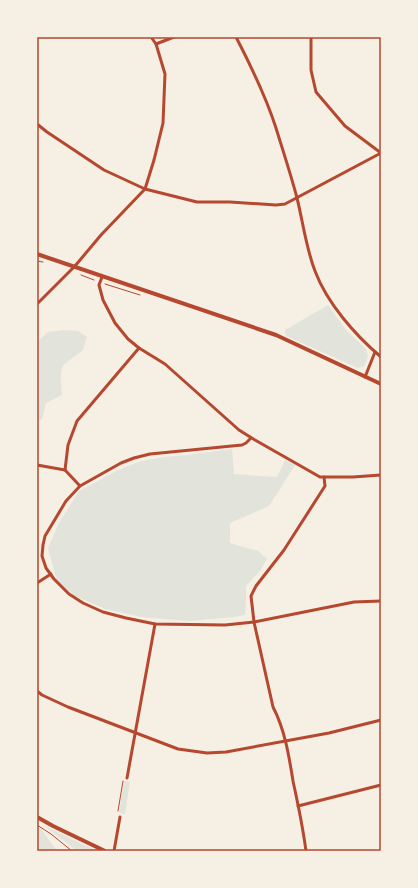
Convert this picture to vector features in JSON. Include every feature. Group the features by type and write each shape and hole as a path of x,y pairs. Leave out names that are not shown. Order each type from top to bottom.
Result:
{"street":[{"path":"37,304 75,266 101,235 145,189 163,123 165,74 156,44 151,37"},
{"path":"156,44 174,37"},
{"path":"236,37 250,64 276,126 315,272 338,312 354,331 381,357"},
{"path":"37,124 104,170 145,189 197,202 285,204 381,153 345,126 316,92 311,70 311,37"},
{"path":"37,254 276,335 381,384"},
{"path":"102,276 99,285 103,300 115,323 128,339 139,348 165,364 251,438 320,477 352,477 381,474"},
{"path":"65,470 68,445 77,421 139,348"},
{"path":"365,377 375,352"},
{"path":"251,438 246,443 242,444 150,454 134,458 121,463 80,486 66,501 45,536 42,556 46,568 54,579 69,594 84,603 104,612 155,624 225,625 254,622 354,602 381,601"},
{"path":"37,465 65,470 80,486"},
{"path":"306,851 286,740 273,707 254,622 251,596 256,586 284,550 325,486 324,477"},
{"path":"37,583 51,574"},
{"path":"127,778 155,624"},
{"path":"37,691 42,695 68,707 178,749 207,753 226,752 329,733 381,720"},
{"path":"298,806 381,784"},
{"path":"37,817 105,851"},
{"path":"114,851 120,818"}],"path":[{"path":"37,261 44,263"},
{"path":"70,271 144,296"},
{"path":"120,818 118,813 124,780 127,778"},
{"path":"37,825 72,851"}],"shaded area":[{"path":"328,305 346,330 366,349 368,357 364,366 358,368 286,336 285,330"},
{"path":"64,330 78,331 87,337 83,350 63,366 61,376 62,395 46,403 42,419 37,422 37,342 48,332"},
{"path":"232,449 234,474 277,477 285,460 295,465 269,506 230,523 230,543 258,551 267,559 260,571 246,586 245,615 189,621 141,617 105,609 75,596 57,581 48,548 59,523 79,491 118,470 141,461"},
{"path":"124,781 130,782 125,814 119,813"},
{"path":"43,825 97,851 77,851"},
{"path":"37,827 42,830 57,851 37,851"}]}
